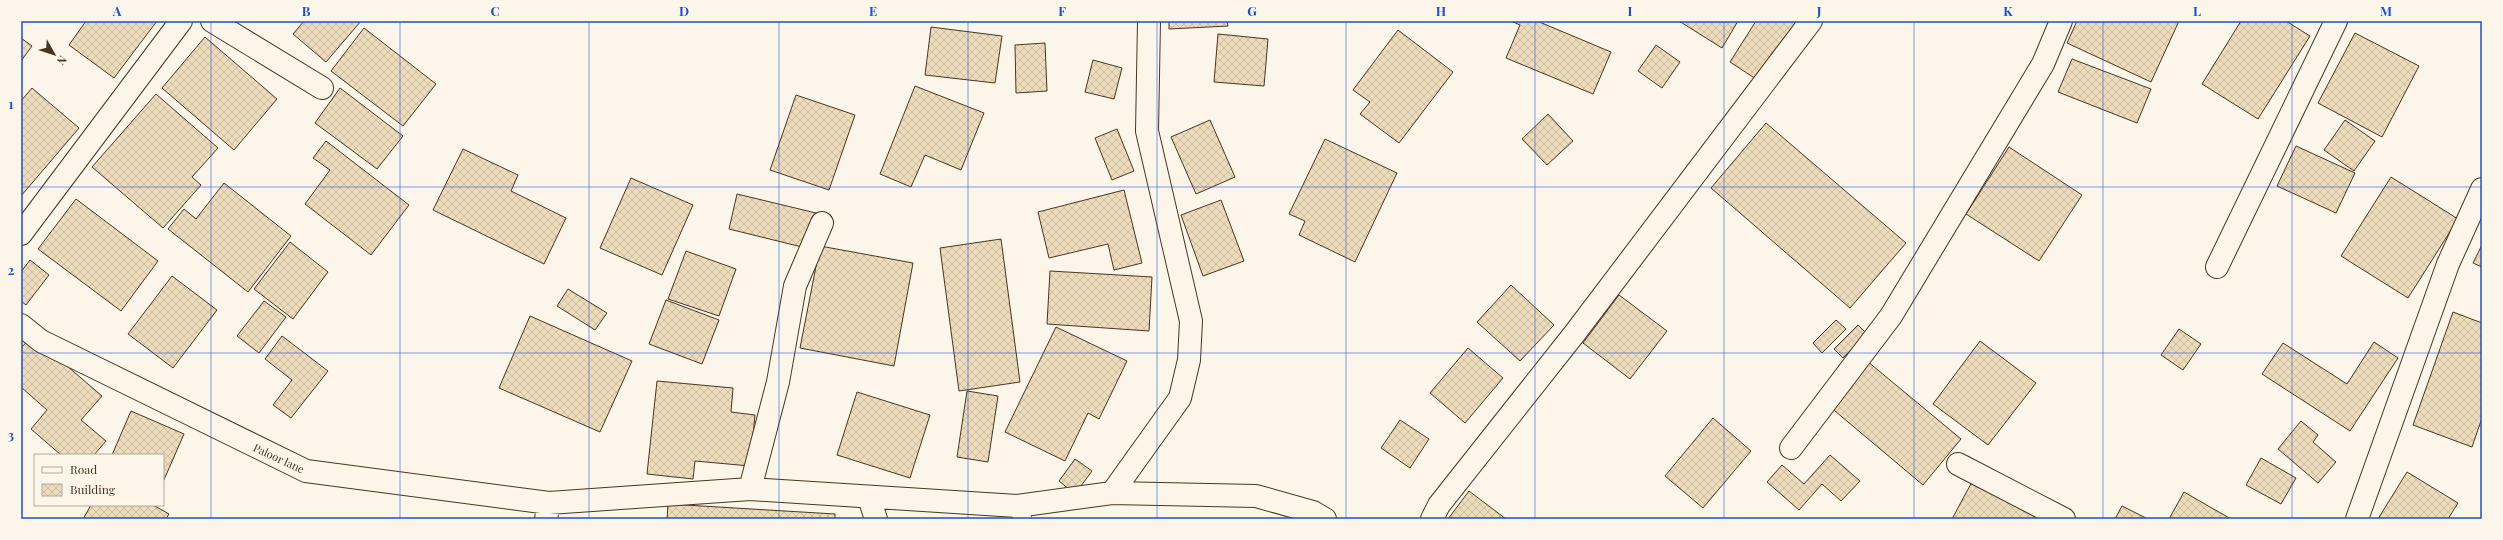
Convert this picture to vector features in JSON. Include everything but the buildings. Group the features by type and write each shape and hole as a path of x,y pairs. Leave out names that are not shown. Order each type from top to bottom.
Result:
{"street":[{"path":"21,234 181,21"},
{"path":"212,21 322,88"},
{"path":"1112,493 1180,398 1189,360 1191,321 1147,131 1149,21"},
{"path":"1432,519 1439,505 1575,334 1811,21"},
{"path":"1791,448 1891,316 2043,64 2061,21"},
{"path":"2217,267 2336,21"},
{"path":"2357,519 2448,264 2482,189"},
{"path":"750,489 778,382 795,286 822,223"},
{"name":"Paloor lane","path":"21,325 41,341 306,471 547,511 750,489 869,498 1020,513 1112,493 1256,496 1313,512 1325,519"},
{"path":"1958,464 2064,519"},
{"path":"869,498 876,519"}]}
